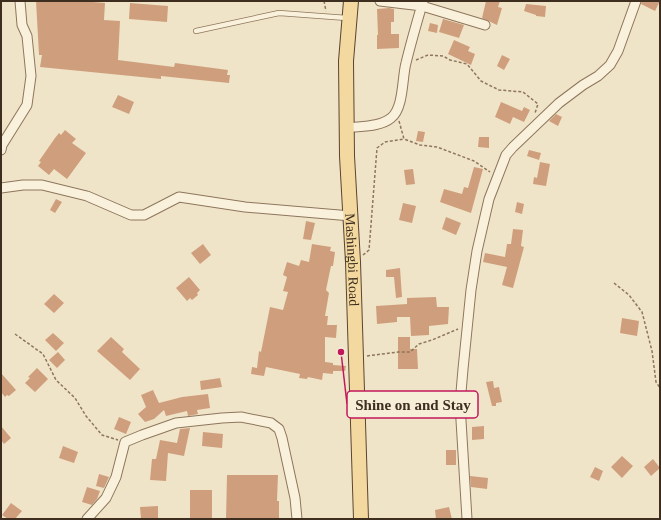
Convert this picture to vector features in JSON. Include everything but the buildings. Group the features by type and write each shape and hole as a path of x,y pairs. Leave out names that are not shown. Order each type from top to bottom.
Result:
{"main road":[{"name":"Mashingbi Road","path":"351,1 346,61 347,156 353,262 355,358 359,428 358,470 361,497 361,519"}],"street":[{"path":"1,150 27,105 31,76 27,36 22,25 20,1"},
{"path":"380,1 423,3 485,25"},
{"path":"466,519 460,404 471,290 477,251 497,177 506,155 530,131 559,103 598,76 610,65 618,51 636,1"},
{"path":"347,128 378,124 391,118 397,111 402,91 405,64 423,3"},
{"path":"1,188 23,185 42,185 87,196 131,215 144,216 179,197 245,207 351,216"},
{"path":"87,519 106,498 116,477 125,442 176,423 241,417 271,422 279,429 295,498 297,519"}],"lane":[{"path":"196,31 279,13 349,18"}],"path":[{"path":"324,1 327,16"},
{"path":"405,64 428,55 443,56 450,60 467,64 481,81 498,90 523,92 538,104 531,122 530,131"},
{"path":"397,111 404,139"},
{"path":"353,262 370,250 377,148 384,142 404,139 420,145 437,147 474,161 497,177"},
{"path":"614,283 629,295 642,312 652,351 656,382 660,388"},
{"path":"355,358 398,352 410,352 419,344 468,325"},
{"path":"15,334 43,354 56,380 75,398 86,416 102,435 125,442"}],"place":[{"name":"Shine on and Stay","path":"341,352"}]}
